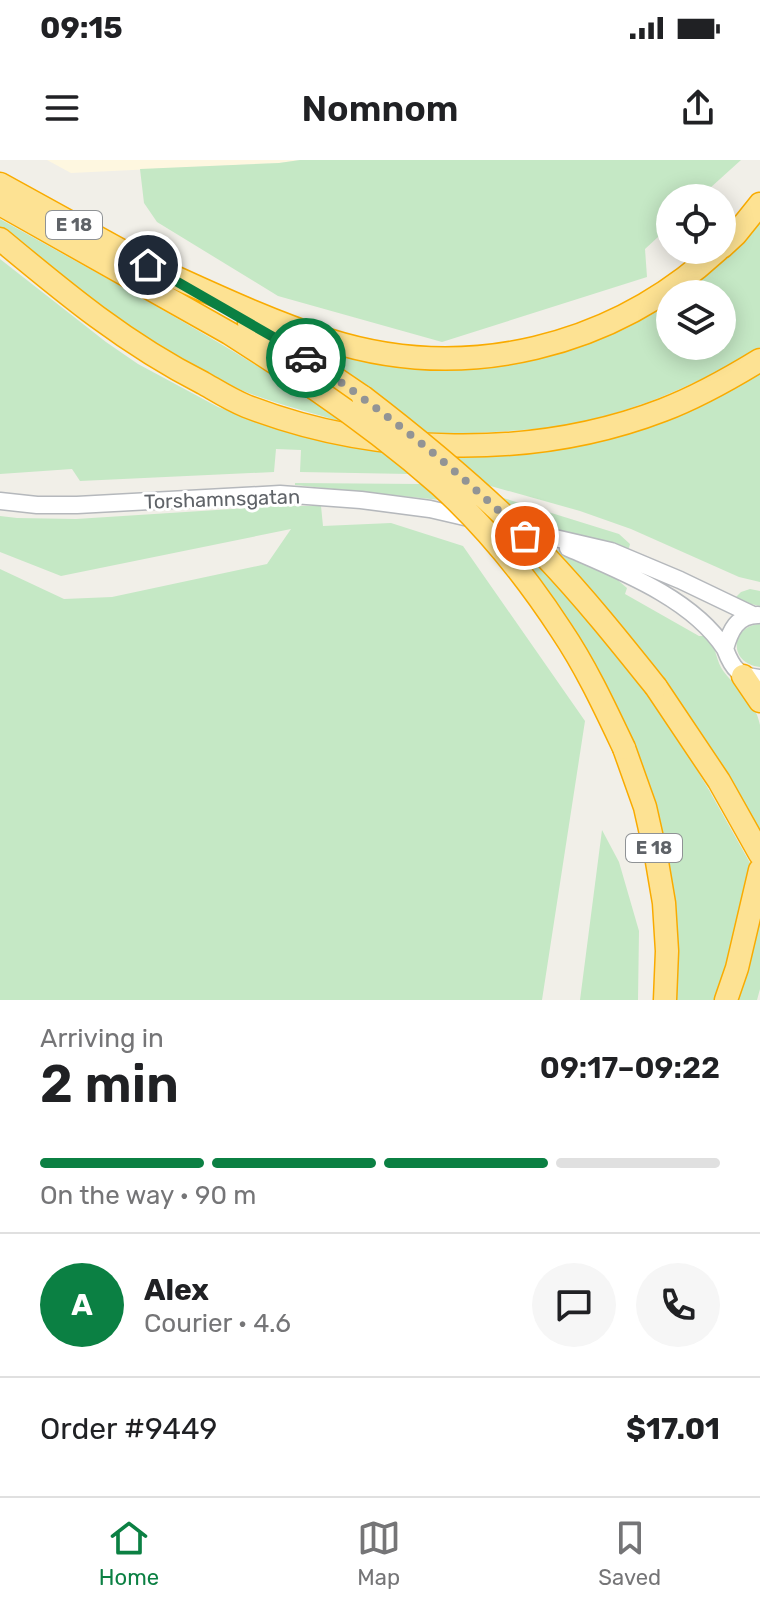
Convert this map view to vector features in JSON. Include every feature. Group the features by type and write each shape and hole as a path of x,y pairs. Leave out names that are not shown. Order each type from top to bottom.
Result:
{"highway":[{"name":"E 18","path":"0,184 282,342 363,397 467,481 544,555 618,638 656,687 719,781 760,854"},
{"name":"E 18","path":"0,204 229,333 352,414 442,487 521,573 562,631 588,675 624,748 645,807 664,903 667,951 665,1000"},
{"path":"736,234 760,204"},
{"path":"0,239 106,325 164,363 245,405 315,428 384,440 443,447 555,439 617,425 663,410 760,360"},
{"path":"148,265 269,319 330,340 396,355 461,358 535,348 589,333 668,291 701,264"},
{"path":"752,677 760,701"},
{"path":"726,1000 737,968 760,870"}],"street":[{"name":"Torshamnsgatan","path":"0,501 77,505 280,494 430,509 611,551 756,615"},
{"name":"Torshamnsgatan","path":"537,534 626,574 669,598 709,627 735,668 752,677"},
{"path":"725,649 731,629 742,619 756,615"}],"shaded area":[{"path":"47,160 300,160 71,173"}],"green space":[{"path":"300,160 741,160 714,184 656,184 656,239 645,249 647,277 442,342 278,296 157,222 144,203 140,169"},
{"path":"760,215 760,347 712,374 661,397 580,422 507,431 429,435 310,347 311,341 461,365 656,303 656,360 736,360 736,280 691,280 708,264 736,264 736,238"},
{"path":"0,219 217,342 343,422 240,390 166,351 54,272 0,229"},
{"path":"0,259 138,364 218,407 301,436 380,450 410,474 300,472 301,450 276,449 274,472 80,481 72,469 0,474"},
{"path":"760,371 760,582 739,577 631,529 487,485 454,455 496,454"},
{"path":"421,484 440,500 295,485"},
{"path":"500,497 619,534 630,544 629,548 615,547 524,520"},
{"path":"321,506 323,526 391,523 463,546 585,721 542,1000 0,1000 0,569 64,599 112,597 267,564 291,529 61,576 0,552 0,516 76,519"},
{"path":"499,534 514,537 555,579 660,709 754,870 719,1000 674,1000 657,818"},
{"path":"552,548 607,571 627,588 625,594 699,636 709,636 721,668 758,716 760,831 683,706 610,613"},
{"path":"750,589 760,591 760,606 733,600 741,592"},
{"path":"760,624 760,667 742,659 737,645 743,631"},
{"path":"602,830 619,862 639,931 638,1000 580,1000"},
{"path":"760,905 760,989 757,1000 733,1000"}],"way so far":[{"path":"306,358 424,444 525,536"}],"route":[{"path":"148,265 306,358"}]}
